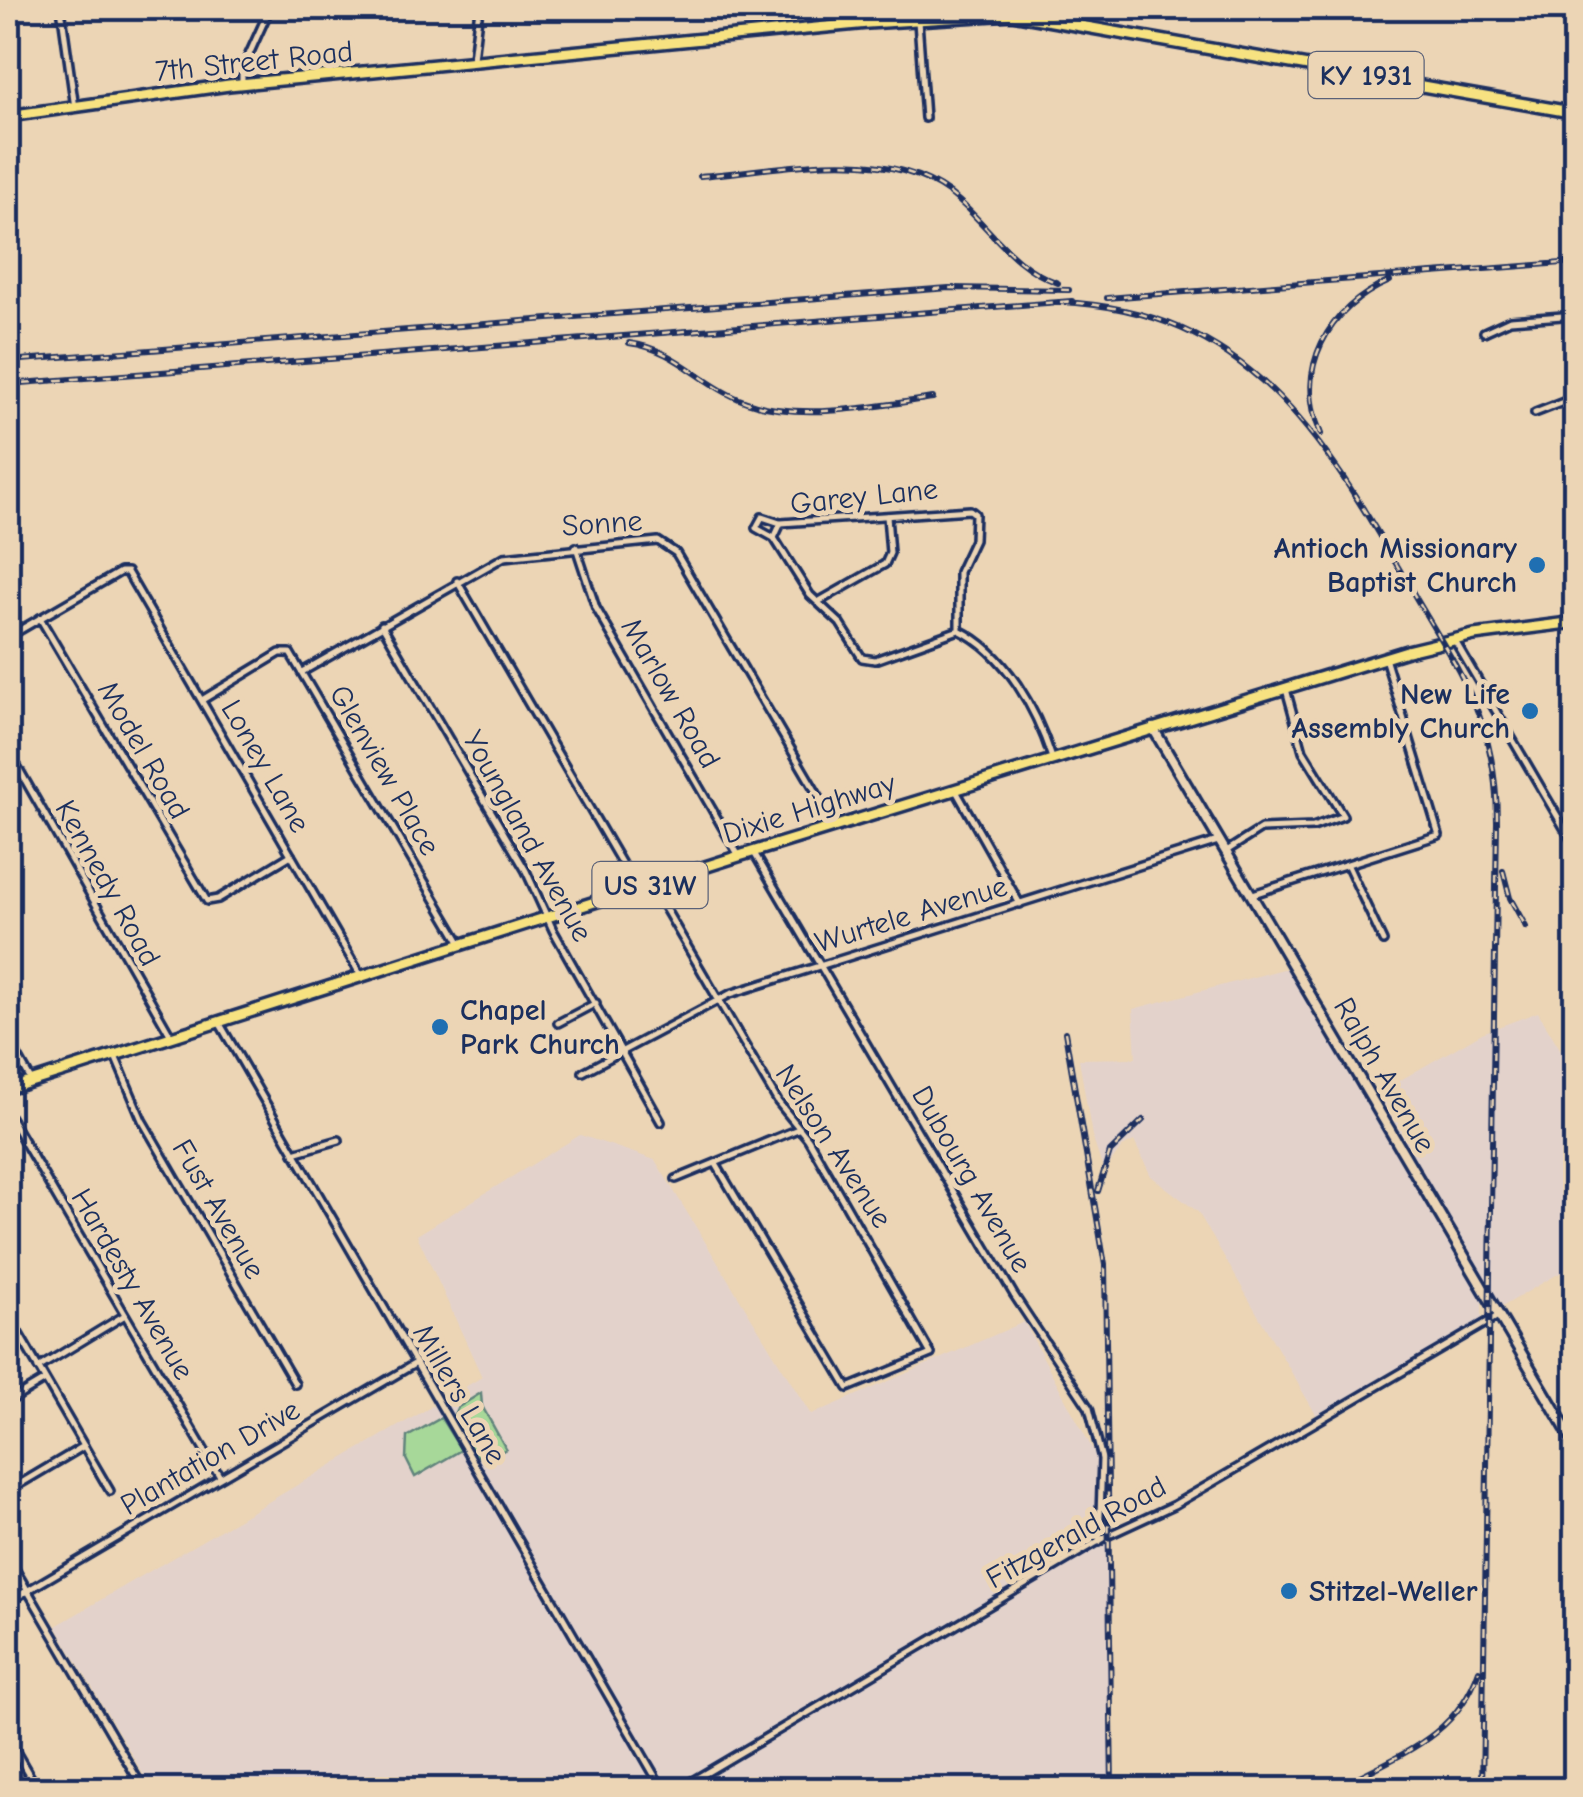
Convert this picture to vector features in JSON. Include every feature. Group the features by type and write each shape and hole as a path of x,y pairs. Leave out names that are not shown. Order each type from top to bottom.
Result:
{"main road":[{"name":"7th Street Road","path":"8,116 242,85 473,61 918,18 1012,14 1576,113"},
{"name":"Dixie Highway","path":"8,1088 636,888 1385,658 1454,639 1576,622"}],"street":[{"path":"61,8 76,109"},
{"path":"242,85 242,70 270,8"},
{"path":"473,61 479,8"},
{"path":"918,18 926,118"},
{"path":"1484,332 1510,320 1576,315"},
{"path":"1534,413 1576,397"},
{"name":"Garey Lane","path":"966,508 975,514 975,535 959,572 958,630 869,661 858,653 840,624 818,602 774,538 781,523 886,514 966,508"},
{"path":"818,602 885,564 890,553 886,514"},
{"path":"774,538 756,528 762,517 781,523"},
{"name":"Sonne","path":"302,672 458,581 516,554 658,540 672,548 836,826"},
{"name":"Marlow Road","path":"576,547 596,608 740,856"},
{"name":"Loney Lane","path":"8,637 120,572 127,572 361,975"},
{"path":"458,581 636,888"},
{"name":"Model Road","path":"40,618 210,903 291,854"},
{"name":"Youngland Avenue","path":"382,625 661,1122"},
{"path":"958,630 980,643 1013,680 1040,725 1052,760"},
{"path":"1454,639 1576,848"},
{"name":"Glenview Place","path":"254,669 287,652 462,944"},
{"path":"1252,894 1438,837 1440,828 1385,658"},
{"name":"Loney Lane","path":"202,700 254,669"},
{"path":"1228,850 1261,829 1313,827 1343,816 1304,751 1286,689"},
{"name":"Ralph Avenue","path":"1153,728 1576,1446"},
{"name":"Kennedy Road","path":"8,750 171,1036"},
{"path":"954,789 1020,904"},
{"name":"Wurtele Avenue","path":"584,1072 718,999 1221,840"},
{"name":"Dubourg Avenue","path":"753,852 1014,1295 1094,1417 1102,1459 1098,1542"},
{"path":"1348,866 1382,941"},
{"name":"Nelson Avenue","path":"652,884 778,1102 799,1128 931,1351 908,1366 848,1388 716,1164"},
{"path":"558,1023 596,1004"},
{"name":"Millers Lane","path":"218,1021 663,1790"},
{"path":"8,1039 32,1081"},
{"name":"Fust Avenue","path":"114,1053 142,1120 295,1384"},
{"name":"Hardesty Avenue","path":"8,1114 220,1477"},
{"path":"676,1179 799,1128"},
{"path":"294,1154 339,1140"},
{"path":"8,1315 110,1491"},
{"path":"38,1368 126,1315"},
{"name":"Fitzgerald Road","path":"677,1790 1098,1542 1174,1504 1498,1316"},
{"name":"Plantation Drive","path":"8,1602 416,1363"},
{"path":"8,1402 45,1380"},
{"path":"8,1491 84,1446"},
{"path":"8,1557 144,1790"},
{"path":"8,1738 38,1790"}],"shaded area":[{"path":"1291,967 1482,1298 1482,1320 1318,1418 1198,1212 1151,1176 1134,1141 1122,1147 1104,1172 1092,1136 1079,1059 1136,1058 1133,1009"},
{"path":"1538,1012 1575,1074 1575,1264 1500,1308 1378,1093 1482,1033"},
{"path":"580,1135 655,1160 811,1415 1024,1322 1108,1478 1112,1789 152,1789 56,1626 482,1377 417,1235"}],"green space":[{"path":"481,1393 482,1406 506,1449 485,1460 473,1453 453,1417 457,1408"},
{"path":"441,1418 461,1450 415,1477 406,1459 407,1437"}],"railway":[{"path":"700,176 835,163 902,171 932,182 959,201 1016,258 1058,283"},
{"path":"1107,298 1576,262"},
{"path":"1321,434 1311,386 1322,343 1349,307 1390,281"},
{"path":"8,361 949,288 1069,290"},
{"path":"8,384 1072,301"},
{"path":"1060,302 1127,311 1184,330 1234,358 1276,394 1314,437 1380,536 1446,649 1483,726 1491,755 1497,822 1482,1790"},
{"path":"629,343 660,352 724,392 761,406 835,411 933,398"},
{"path":"1503,871 1510,898 1526,927"},
{"path":"1065,1032 1105,1265 1112,1790"},
{"path":"1098,1191 1110,1152 1143,1120"},
{"path":"1334,1790 1420,1744 1438,1730 1455,1714 1479,1670"}],"place":[{"name":"Antioch Missionary Baptist Church","path":"1537,565"},
{"name":"New Life Assembly Church","path":"1530,711"},
{"name":"Chapel Park Church","path":"440,1027"},
{"name":"Stitzel-Weller","path":"1289,1591"}]}
